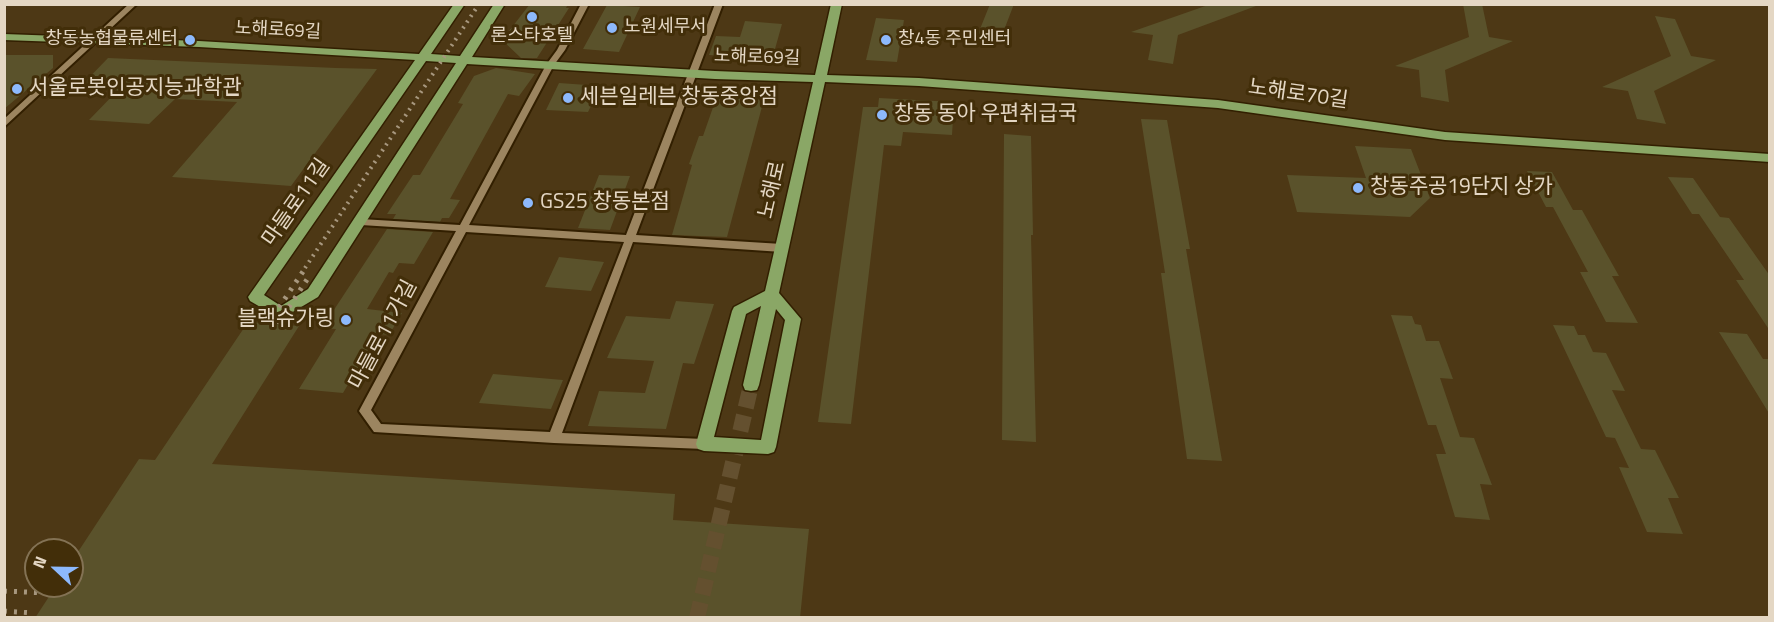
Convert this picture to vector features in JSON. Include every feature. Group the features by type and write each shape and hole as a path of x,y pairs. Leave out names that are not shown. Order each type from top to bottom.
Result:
{"main road":[{"name":"마들로11길","path":"460,4 255,297 281,313 313,293 500,4"},
{"name":"노해로","path":"751,385 837,4"},
{"name":"노해로69길","path":"4,37 95,40 693,74 820,78"},
{"name":"노해로70길","path":"820,78 919,82 1218,105 1445,136 1770,158"},
{"path":"771,294 793,319 768,447 704,444 739,312 771,294"}],"street":[{"path":"4,124 134,4"},
{"path":"462,228 549,65 561,50 585,4"},
{"name":"노해로69길","path":"630,239 718,4"},
{"path":"361,222 782,248"},
{"name":"마들로11가길","path":"462,228 365,411 378,429 704,444"},
{"path":"554,438 630,239"}],"building":[{"path":"530,4 568,4 566,8 569,8 537,58 521,58 502,40"},
{"path":"990,4 1014,4 1001,38 978,34"},
{"path":"1211,4 1256,6 1178,35 1173,64 1148,60 1153,35 1131,32"},
{"path":"1463,4 1482,4 1489,37 1513,41 1445,70 1449,102 1421,97 1419,70 1395,66 1469,37"},
{"name":"노원세무서","path":"607,5 640,7 619,52 583,49"},
{"path":"1655,16 1675,19 1691,56 1716,60 1654,91 1666,124 1637,119 1628,91 1602,87 1671,56"},
{"name":"창4동 주민센터","path":"876,18 904,20 897,62 866,60"},
{"path":"745,21 782,24 775,49 758,58 709,55 716,36 740,37"},
{"name":"서울로봇인공지능과학관","path":"4,55 53,55 53,68 4,109"},
{"path":"108,58 377,69 291,186 172,177 237,102 175,99 149,124 89,120 118,90 78,89"},
{"path":"496,68 535,74 519,96 508,94 450,199 460,200 449,218 442,218 440,222 393,219 396,214 387,214 413,175 420,175 463,104 458,103 474,76"},
{"path":"559,83 601,86 588,112 546,110"},
{"path":"718,93 752,95 763,103 727,237 672,235 692,165 689,164 699,136 703,136"},
{"path":"879,98 954,102 952,135 903,132 901,146 884,145 851,424 818,422 863,107 878,107"},
{"path":"1141,119 1167,120 1190,249 1186,249 1222,461 1187,459 1161,273 1165,273"},
{"path":"1004,134 1031,136 1036,442 1002,440"},
{"name":"창동주공19단지 상가","path":"1355,146 1411,149 1430,198 1410,217 1297,212 1287,175 1366,178"},
{"path":"1527,171 1552,172 1573,210 1582,210 1619,276 1612,276 1638,323 1606,322 1580,272 1588,272 1553,207 1546,207"},
{"path":"599,175 630,176 610,230 578,228"},
{"path":"1668,177 1693,178 1720,217 1729,218 1770,276 1770,331 1736,280 1744,280 1699,214 1692,214"},
{"path":"387,229 433,232 414,264 399,263 393,273 389,272 367,309 402,313 389,335 378,334 343,393 299,389 336,329 322,328"},
{"path":"559,257 604,262 591,291 545,287"},
{"path":"676,301 714,304 694,364 683,363 666,429 588,426 599,391 645,393 654,361 607,358 626,316 670,319"},
{"path":"1391,315 1412,316 1415,324 1421,325 1426,341 1439,341 1453,379 1440,378 1460,437 1474,438 1492,485 1480,484 1490,520 1455,517 1436,454 1446,454 1436,425 1428,425"},
{"path":"248,322 299,326 212,464 675,494 673,520 809,529 800,618 35,618 48,598 84,598 84,543 139,459 155,460"},
{"path":"1553,325 1574,326 1578,335 1585,335 1593,352 1606,353 1625,391 1612,390 1641,449 1655,450 1679,498 1668,498 1683,534 1647,532 1619,467 1629,468 1615,438 1606,437"},
{"path":"1719,332 1747,334 1763,359 1770,359 1770,415"},
{"path":"493,374 563,380 551,409 479,403"}],"tunnel":[{"path":"697,618 751,385"}],"railway":[{"path":"305,268 479,4"},
{"path":"268,324 306,267"},
{"path":"278,324 308,278"},
{"path":"4,591 24,592"},
{"path":"4,611 33,613"}],"place":[{"name":"론스타호텔","path":"532,17"},
{"name":"노원세무서","path":"612,28"},
{"name":"창동농협물류센터","path":"190,40"},
{"name":"창4동 주민센터","path":"886,40"},
{"name":"서울로봇인공지능과학관","path":"17,89"},
{"name":"세븐일레븐 창동중앙점","path":"568,98"},
{"name":"창동 동아 우편취급국","path":"882,115"},
{"name":"창동주공19단지 상가","path":"1358,188"},
{"name":"GS25 창동본점","path":"528,203"},
{"name":"블랙슈가링","path":"346,320"}]}
